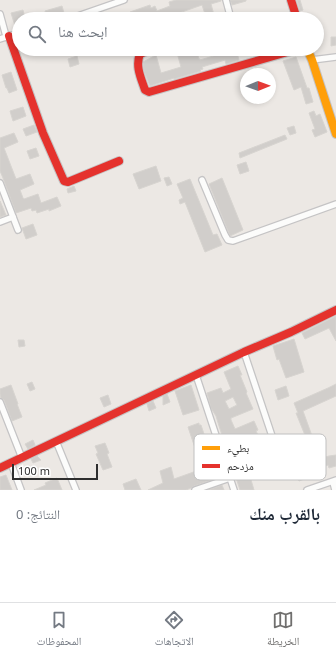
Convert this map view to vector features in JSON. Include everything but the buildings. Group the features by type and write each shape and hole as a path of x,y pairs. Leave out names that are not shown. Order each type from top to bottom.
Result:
{"street":[{"path":"89,12 124,0"},
{"path":"226,0 229,12"},
{"path":"291,0 295,12"},
{"path":"0,14 12,47"},
{"path":"0,39 12,35"},
{"path":"15,56 43,133 64,181 68,182 119,161"},
{"path":"139,56 138,64 142,80 145,90 149,92 274,56"},
{"path":"310,56 333,117 336,134"},
{"path":"312,60 336,58"},
{"path":"202,180 225,235 228,240 233,241 336,204"},
{"path":"0,182 18,230"},
{"path":"0,222 13,217"},
{"path":"0,468 336,310"},
{"path":"244,352 271,434"},
{"path":"196,375 215,434"},
{"path":"0,402 22,458"},
{"path":"56,442 76,490"},
{"path":"11,463 21,490"},
{"path":"195,490 224,480"},
{"path":"231,480 234,490"},
{"path":"307,490 334,481 335,490"}],"traffic: slow":[{"path":"310,56 336,134"}],"traffic: jam":[{"path":"291,0 295,12"},
{"path":"9,36 12,45"},
{"path":"16,56 43,133 64,181 68,182 119,161"},
{"path":"140,56 138,63 139,72 145,90 149,92 274,56"},
{"path":"0,468 336,310"}]}
